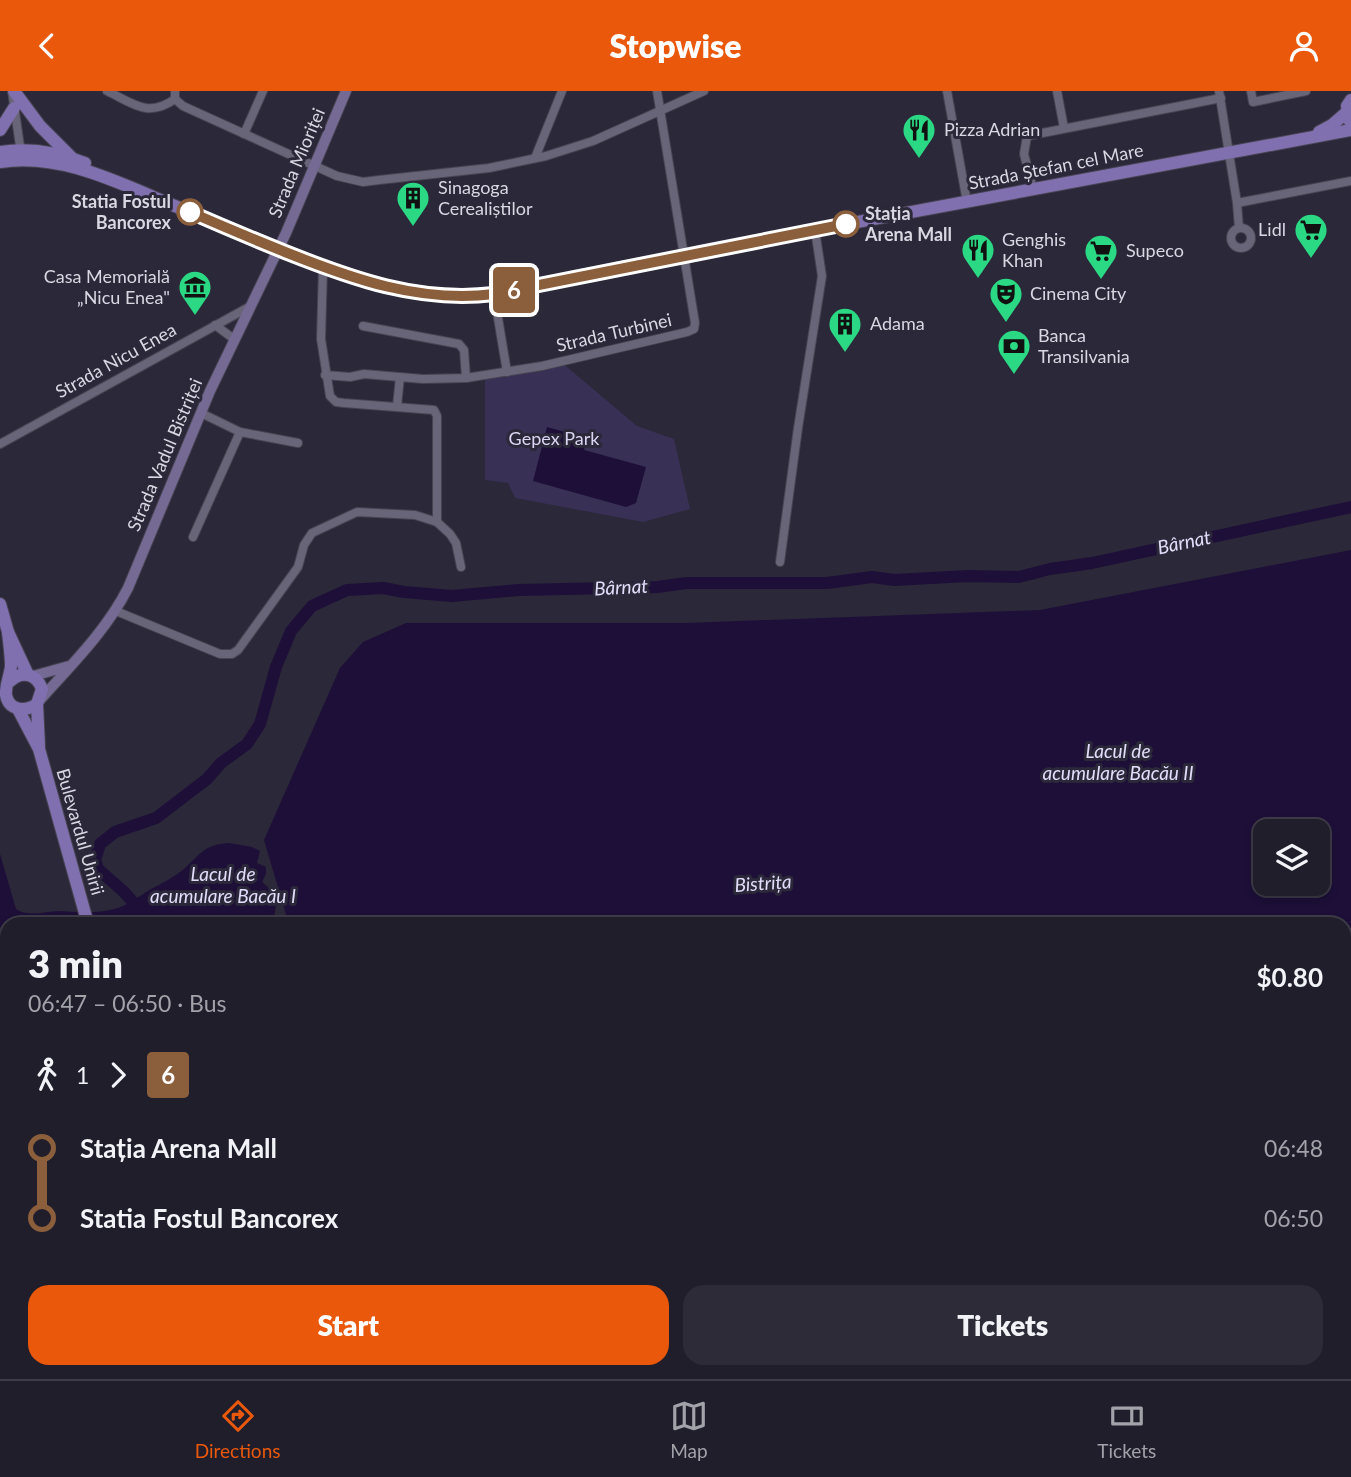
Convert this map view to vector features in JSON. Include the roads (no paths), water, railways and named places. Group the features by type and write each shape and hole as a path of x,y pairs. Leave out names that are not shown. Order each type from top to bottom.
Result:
{"main road":[{"path":"13,91 40,126 71,157"},
{"name":"Strada Mioriței","path":"278,249 346,91"},
{"path":"0,130 14,108"},
{"path":"1302,138 1322,131 1349,112"},
{"path":"1302,138 1351,130"},
{"name":"Strada Ștefan cel Mare","path":"115,180 323,267 373,284 446,296 494,294 1302,138"},
{"path":"0,152 54,162 115,180"},
{"path":"0,162 21,155 52,152 71,157 115,180"},
{"name":"Strada Vadul Bistriței","path":"39,702 116,611 138,566 234,339 278,249"},
{"path":"0,604 8,632 11,667 6,684 7,697 9,704 25,710 39,702 42,689 30,675 8,632"},
{"path":"6,684 21,674 30,675 72,665"},
{"name":"Bulevardul Unirii","path":"39,702 39,749 86,917"},
{"name":"Bulevardul Unirii","path":"9,704 39,749"}],"street":[{"path":"13,91 21,155"},
{"path":"107,91 152,109 163,107 175,95 183,106 337,176 363,182 489,168 536,158 593,141 704,91"},
{"path":"244,134 263,91"},
{"path":"536,158 562,91"},
{"path":"657,91 685,255"},
{"path":"947,91 967,202"},
{"path":"1057,91 1064,128"},
{"path":"1251,91 1253,102 1306,91"},
{"path":"1033,189 1024,154 1027,136 1220,94 1239,228"},
{"path":"1236,199 1351,181"},
{"path":"780,562 797,428 822,276 815,230"},
{"name":"Strada Turbinei","path":"326,375 350,377 365,374 423,379 507,372 694,329 685,255"},
{"path":"323,267 321,339 330,396 337,401 430,408 437,416 437,522"},
{"path":"494,294 507,372"},
{"name":"Strada Nicu Enea","path":"0,444 249,307"},
{"path":"215,325 234,339"},
{"path":"363,326 458,344 464,351 466,377"},
{"path":"397,405 400,377"},
{"path":"201,414 240,432 298,443"},
{"path":"194,537 240,432"},
{"path":"116,611 225,655 238,650 298,567 307,538 312,533 357,512 415,515 437,522 456,543 461,567"}],"water":[{"path":"547,427 587,438 584,450 646,467 636,503 626,507 533,481"},
{"name":"Lacul de acumulare Bacău II","path":"1351,550 1351,917 287,917 264,840 340,668 363,642 406,623 685,623 1040,610"},
{"name":"Lacul de acumulare Bacău I","path":"220,844 252,847 260,851 257,863 266,867 262,882 270,889 268,897 276,906 274,917 0,917 0,854 16,909 32,914 59,911 96,912 127,904 176,875 208,848"}],"waterway":[{"name":"Bârnat","path":"142,912 98,869 95,860 100,844 115,832 156,818 247,744 260,724 276,667 291,631 312,606 347,590 383,588 452,596 518,590 658,587 686,583 827,583 872,577 894,580 968,576 1019,577 1351,507"}],"place":[{"name":"Pizza Adrian","path":"919,160"},
{"name":"Statia Fostul Bancorex","path":"190,212"},
{"name":"Stația Arena Mall","path":"846,224"},
{"name":"Sinagoga Cerealiștilor","path":"413,228"},
{"name":"Lidl","path":"1311,260"},
{"name":"Genghis Khan","path":"978,280"},
{"name":"Supeco","path":"1101,281"},
{"name":"Casa Memorială „Nicu Enea\"","path":"195,317"},
{"name":"Cinema City","path":"1006,324"},
{"name":"Adama","path":"845,354"},
{"name":"Banca Transilvania","path":"1014,376"}],"park label":[{"name":"Gepex Park","path":"554,439"}],"water label":[{"name":"Bistrița","path":"763,883"}]}
